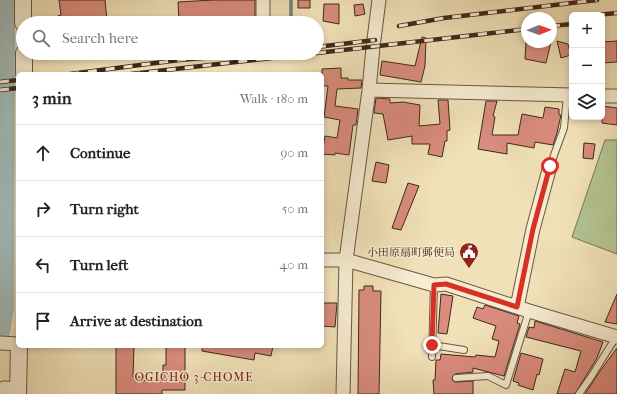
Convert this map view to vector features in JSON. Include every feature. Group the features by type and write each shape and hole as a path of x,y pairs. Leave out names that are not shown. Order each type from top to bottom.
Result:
{"street":[{"path":"23,0 24,16"},
{"path":"263,0 263,16"},
{"path":"343,394 346,260 369,90 378,0"},
{"path":"24,60 24,72"},
{"path":"369,90 569,95"},
{"path":"605,96 617,96"},
{"path":"523,309 533,229 550,166"},
{"path":"324,260 346,260 434,285 446,284 616,337"},
{"path":"0,343 16,345"},
{"path":"2,394 4,388 18,392 18,348"}],"lane":[{"path":"550,166 564,128 569,95"},
{"path":"432,357 434,285"},
{"path":"456,378 488,376 506,385 523,309"},
{"path":"579,394 616,337"},
{"path":"432,345 464,350"}],"green space":[{"path":"605,140 617,140 617,254 572,237"}],"building":[{"path":"59,0 105,0 107,16 58,16 61,15"},
{"path":"255,0 255,16 179,16 178,2"},
{"path":"298,0 310,0 310,8 298,8"},
{"path":"324,4 339,4 339,24 324,21"},
{"path":"363,4 365,14 355,16 354,5"},
{"path":"422,37 426,38 425,66 421,82 380,75 382,61 415,66"},
{"path":"557,41 568,44 569,48 569,56 561,58"},
{"path":"617,41 617,62 605,63 605,42"},
{"path":"526,48 550,48 546,63 525,59"},
{"path":"341,68 341,78 348,78 348,80 362,80 361,88 337,89 335,106 358,109 356,125 353,125 349,155 335,153 335,155 324,154 325,136 337,138 340,120 324,117 328,86 324,86 324,72 322,72 322,69"},
{"path":"376,98 390,99 390,103 403,102 420,105 419,126 440,124 438,100 448,100 450,130 447,131 447,141 445,141 442,157 428,154 430,144 412,144 412,136 388,140 383,114 374,113"},
{"path":"486,101 497,101 493,116 495,117 492,135 518,135 522,114 543,118 545,107 559,109 559,115 561,115 553,145 535,142 534,148 507,143 507,154 478,149"},
{"path":"605,106 617,108 617,125 602,123 602,120 605,120"},
{"path":"584,143 595,144 593,159 583,158"},
{"path":"376,162 389,165 386,183 372,181"},
{"path":"408,183 419,186 401,230 392,228"},
{"path":"364,286 373,286 373,291 381,291 379,394 358,394 359,290 364,290"},
{"path":"441,294 453,296 447,334 438,333"},
{"path":"617,294 617,324 605,322"},
{"path":"324,303 337,303 335,327 324,326"},
{"path":"485,305 519,316 517,323 520,324 504,376 473,368 473,372 455,374 452,378 453,381 456,382 473,381 473,394 434,394 433,380 435,380 436,360 440,360 441,354 495,357 499,341 492,339 496,326 473,318 477,307 483,309"},
{"path":"535,321 603,342 597,358 575,394 557,394 565,369 575,372 581,351 526,337 529,327 534,328"},
{"path":"116,348 134,348 133,377 142,377 142,380 163,380 163,365 166,365 166,348 185,348 185,390 162,390 162,394 116,394"},
{"path":"202,348 273,348 271,356 255,353 254,360 202,351"},
{"path":"617,348 617,394 585,394 598,374"},
{"path":"521,353 543,359 533,390 518,385 519,383 513,381"}],"waterway":[{"path":"0,332 4,307 5,0"},
{"path":"291,0 291,16"}],"railway":[{"path":"399,26 444,18 597,0"},
{"path":"605,14 617,13"},
{"path":"557,25 569,24"},
{"path":"324,52 521,30"},
{"path":"324,46 375,40"},
{"path":"86,72 179,60"},
{"path":"149,72 254,60"},
{"path":"0,82 16,80"},
{"path":"0,90 16,88"}],"place":[{"name":"小田原扇町郵便局","path":"469,269"}],"district":[{"name":"OGICHO 3-CHOME","path":"194,377"}],"route":[{"path":"432,345 434,285 446,284 517,307 533,229 550,166"}]}
